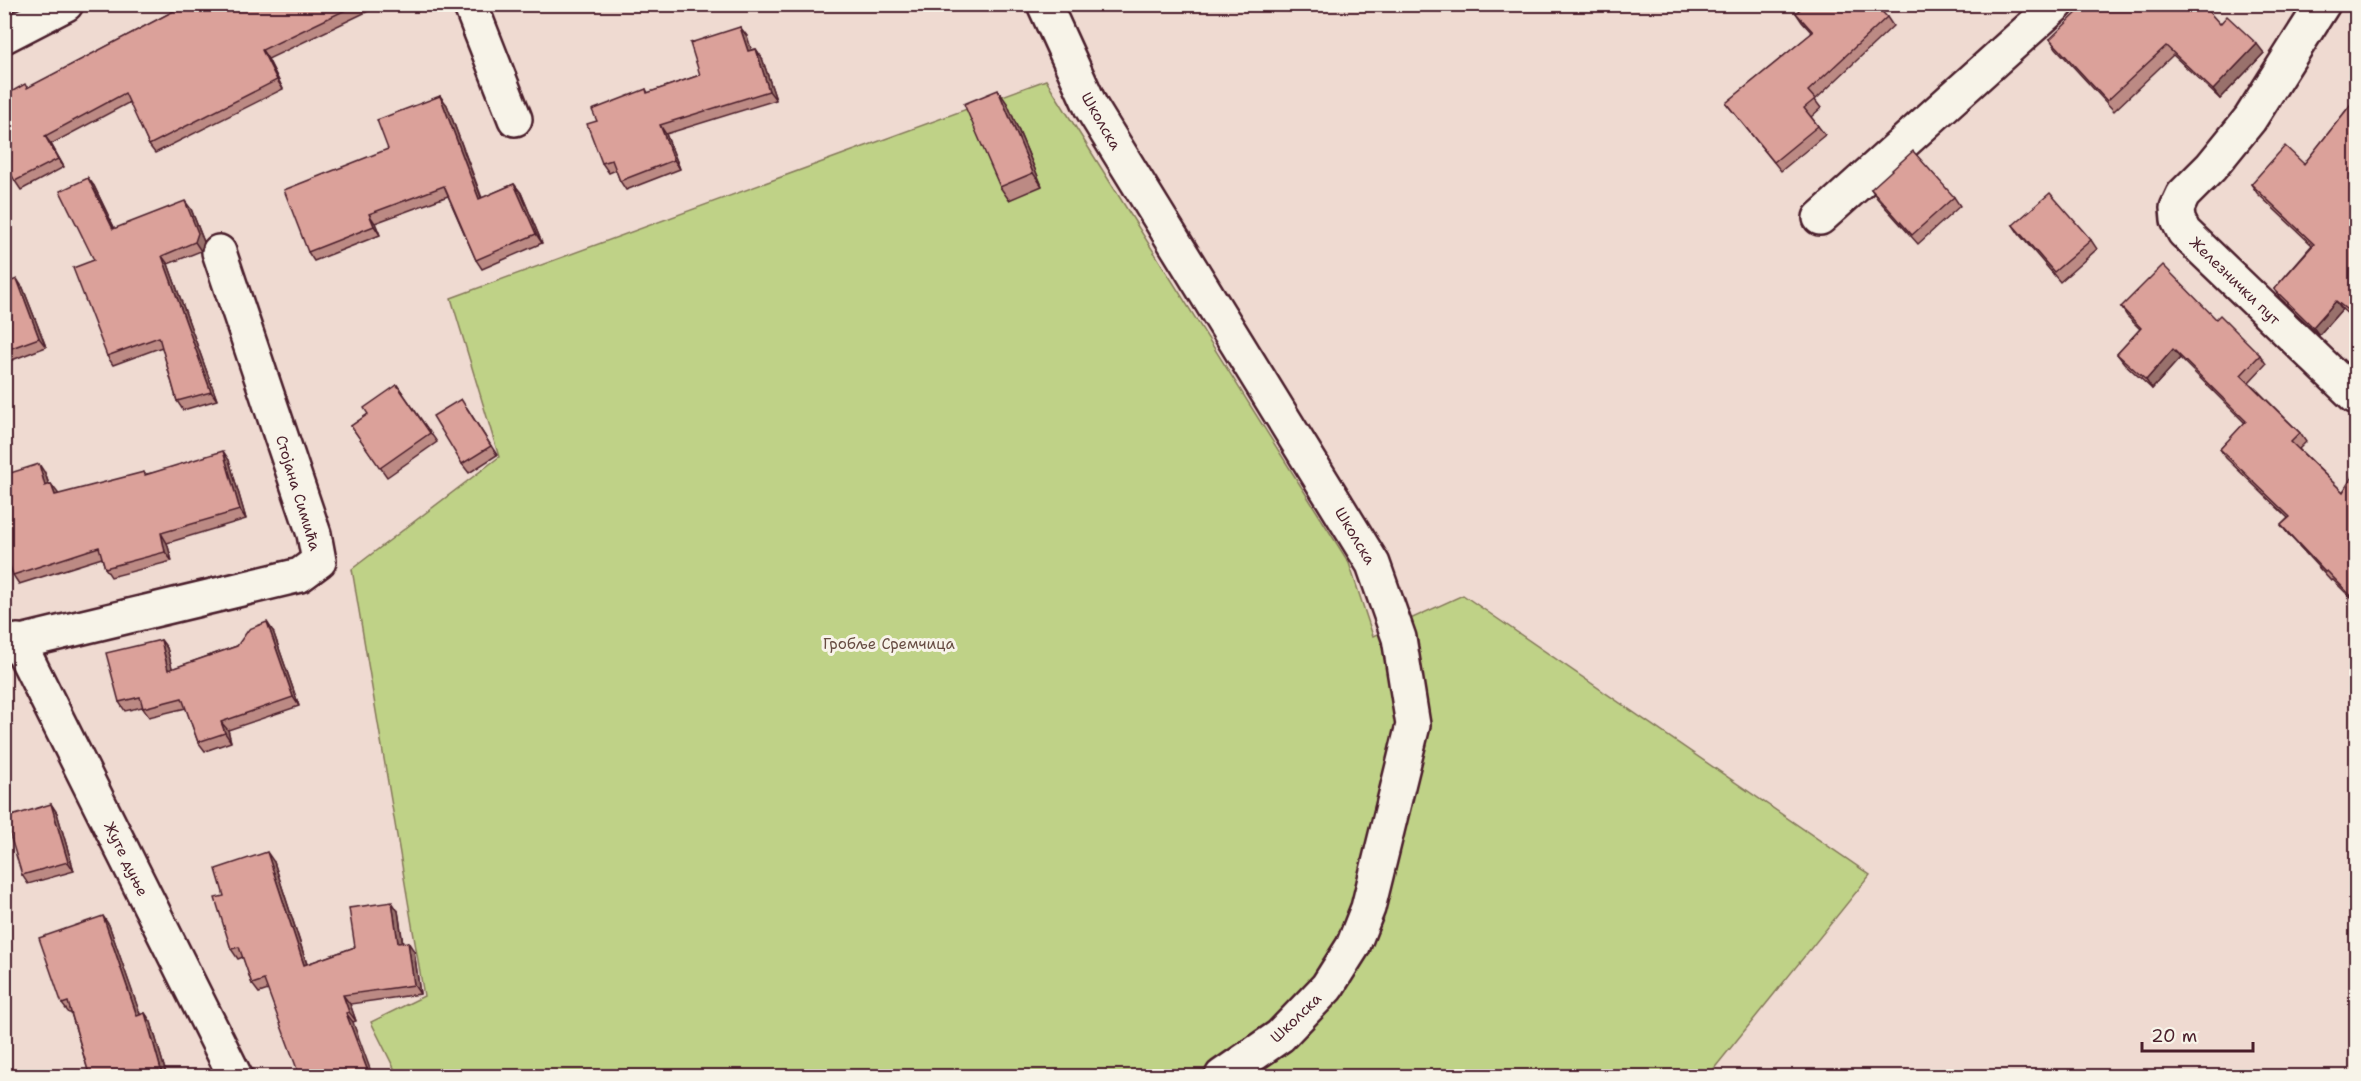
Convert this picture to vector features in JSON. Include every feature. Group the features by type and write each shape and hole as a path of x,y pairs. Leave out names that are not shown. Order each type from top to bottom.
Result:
{"street":[{"path":"4,36 66,4"},
{"path":"470,4 516,119"},
{"name":"Школска","path":"1044,4 1091,107 1373,564 1399,638 1413,725 1368,908 1353,946 1328,987 1280,1036 1222,1077"},
{"path":"1820,218 2057,4"},
{"name":"Железнички пут","path":"2323,4 2250,118 2211,167 2183,195 2178,214 2184,232 2356,397"},
{"name":"Стојана Симића","path":"11,644 300,575 319,561 314,534 219,252"},
{"name":"Жуте дуње","path":"11,644 235,1077"}],"green space":[{"name":"Гробље Сремчица","path":"1046,80 1349,563 1373,636 1463,595 1870,875 1708,1076 398,1076 371,1022 424,996 352,569 499,457 451,298"}],"building":[{"path":"187,4 358,4 262,50 277,80 149,145 125,93 45,136 58,159 15,181 4,161 4,96 25,84 27,88"},
{"path":"1805,4 1875,4 1887,17 1808,91 1815,99 1804,108 1818,126 1774,162 1726,103 1813,32 1796,13"},
{"path":"2086,4 2202,4 2220,24 2227,16 2257,44 2213,90 2166,46 2107,101 2050,39"},
{"path":"740,27 748,51 756,49 769,91 660,125 674,160 620,181 612,160 602,163 587,124 597,121 592,110 646,89 647,93 700,75 690,43"},
{"path":"998,90 1033,173 1000,187 964,104"},
{"path":"440,96 479,199 514,184 536,234 476,260 444,186 369,214 374,226 308,252 284,190 388,149 377,120"},
{"path":"2356,98 2356,317 2336,301 2313,327 2274,289 2314,244 2251,184 2285,146 2304,164"},
{"path":"1913,151 1954,197 1912,235 1871,189"},
{"path":"88,178 113,229 185,201 198,233 195,242 162,256 211,392 177,401 159,337 107,356 73,268 94,260 60,191"},
{"path":"2050,193 2091,240 2054,272 2013,225"},
{"path":"2163,265 2216,319 2220,315 2260,355 2241,375 2300,433 2291,442 2343,492 2356,471 2356,601 2281,525 2290,517 2220,449 2246,421 2173,349 2146,380 2117,354 2141,328 2121,307"},
{"path":"17,279 39,338 6,350 4,347 4,284"},
{"path":"397,385 430,433 380,468 351,426 368,414 364,408"},
{"path":"461,399 491,446 462,464 433,416"},
{"path":"223,451 240,510 161,533 165,552 105,568 99,547 13,575 4,549 4,475 39,464 45,486 51,484 55,495 144,472 145,475"},
{"path":"267,622 293,697 221,722 225,733 198,742 182,698 143,708 140,697 119,702 106,653 161,640 168,670 237,646 249,629"},
{"path":"51,804 68,862 22,875 5,818"},
{"path":"267,852 304,965 355,947 349,908 392,902 398,943 408,942 414,985 343,995 349,1012 346,1013 370,1077 300,1077 264,980 252,984 239,947 231,949 215,898 224,896 216,869"},
{"path":"103,916 137,1016 145,1013 163,1077 90,1077 68,1002 62,1004 39,938"}]}
